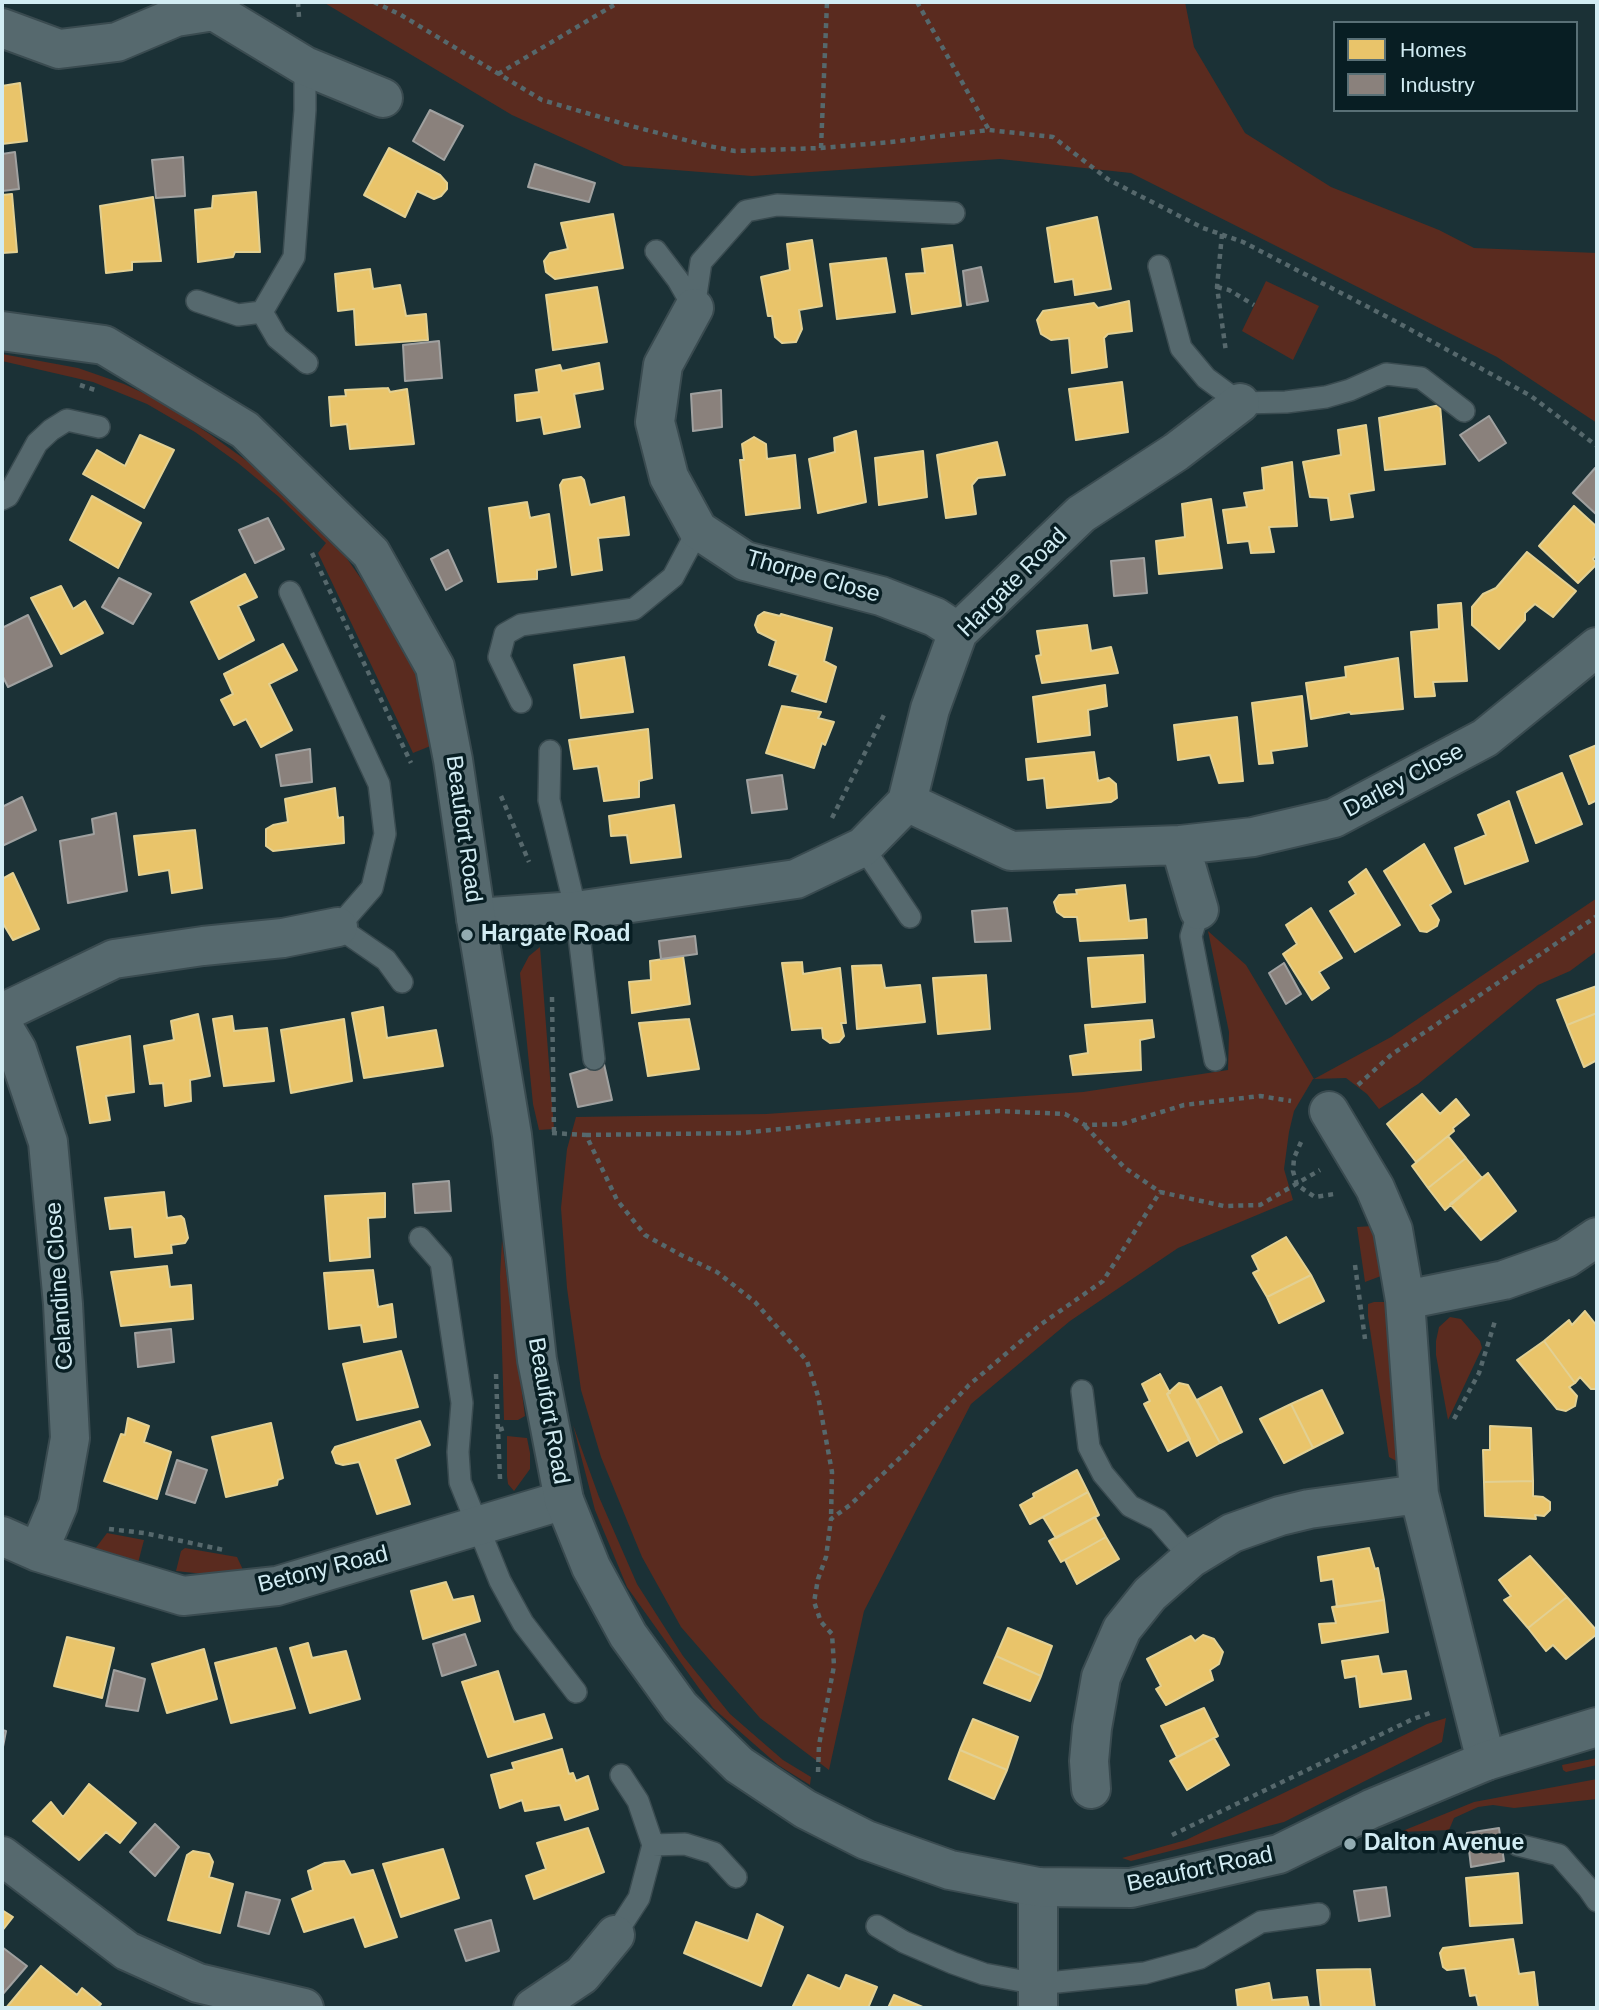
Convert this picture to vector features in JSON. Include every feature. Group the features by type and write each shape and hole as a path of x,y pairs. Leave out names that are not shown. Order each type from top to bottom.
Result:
{"street":[{"path":"2,29 59,49 117,42 176,17 214,10 304,66 383,98"},
{"name":"Thorpe Close","path":"694,308 663,365 655,422 669,477 698,530 745,561 881,596 935,617 958,632"},
{"name":"Beaufort Road","path":"2,331 104,345 245,430 371,553 435,667 453,760 512,1135 537,1360 564,1500 591,1567 628,1635 680,1707 739,1765 805,1809 866,1840 950,1870 1038,1887 1131,1888 1279,1854 1371,1810 1486,1761 1597,1727"},
{"name":"Hargate Road","path":"907,802 930,709 958,632 1081,514 1176,452 1240,403"},
{"name":"Darley Close","path":"907,802 1011,851 1180,845 1253,837 1334,818 1485,738 1597,647"},
{"path":"476,918 576,911 796,879 863,847 907,802"},
{"path":"1180,845 1199,910"},
{"path":"2,1013 114,959 283,938 338,927"},
{"name":"Celandine Close","path":"2,1025 17,1050 48,1142 63,1304 70,1438 58,1505 45,1535"},
{"path":"1329,1111 1375,1188 1393,1230 1405,1300 1419,1478 1486,1761"},
{"path":"1405,1300 1504,1280 1566,1258 1597,1237"},
{"path":"1091,1789 1089,1761 1101,1677 1122,1629 1150,1594 1191,1558 1232,1534 1280,1516 1419,1478"},
{"name":"Betony Road","path":"2,1536 45,1535 184,1597 276,1586 564,1500"},
{"path":"2,1856 127,1951 198,1983 304,2008"},
{"path":"1038,1887 1038,1996"},
{"path":"533,2008 582,1975 615,1935"}],"lane":[{"path":"262,312 295,257 304,66"},
{"path":"694,308 701,262 746,211 777,205 954,213"},
{"path":"656,251 678,280 694,308"},
{"path":"1159,266 1181,348 1206,378 1240,403 1286,402 1326,397 1386,374 1421,378 1464,411"},
{"path":"197,301 238,315 262,312"},
{"path":"262,312 277,338 307,363"},
{"path":"2,499 8,496 37,443 51,430 67,420 99,427"},
{"path":"521,702 499,657 505,635 522,625 634,609 673,577 698,530"},
{"path":"290,592 379,784 385,834 372,888 338,927 386,960 402,982"},
{"path":"550,751 549,800 576,911 594,1059"},
{"path":"863,847 910,917"},
{"path":"1199,910 1191,936 1215,1060"},
{"path":"420,1238 441,1262 461,1403 458,1452 460,1482 500,1581 523,1623 576,1692"},
{"path":"1082,1391 1089,1447 1103,1474 1130,1506 1158,1520 1191,1558"},
{"path":"615,1935 639,1898 653,1845 638,1801 621,1775"},
{"path":"653,1845 685,1844 713,1853 736,1877"},
{"path":"1518,1845 1559,1855 1597,1901"},
{"path":"877,1926 904,1942 1038,1996 1200,1958 1261,1922 1319,1914"}],"path":[{"path":"374,2 401,15 541,100 709,146 735,151 821,148 989,130 1053,137 1110,180 1203,228 1243,242 1531,396 1597,446"},
{"path":"498,74 619,2"},
{"path":"821,148 827,2"},
{"path":"917,2 989,130"},
{"path":"1222,234 1217,287 1229,373 1240,403"},
{"path":"1217,287 1229,290 1254,305"},
{"path":"79,384 103,393"},
{"path":"310,549 414,769"},
{"path":"827,826 891,703"},
{"path":"1085,1125 1122,1124 1184,1105 1260,1096 1303,1103 1329,1111 1391,1055 1597,916"},
{"path":"512,1135 742,1133 999,1111 1065,1114 1085,1125 1125,1168 1160,1192 1224,1206 1260,1205 1297,1185 1352,1149"},
{"path":"554,1133 554,1146"},
{"path":"586,1135 617,1200 645,1235 717,1272 755,1302 807,1361 818,1396 832,1472 831,1519 826,1557 814,1602 821,1622 832,1634 834,1666 819,1745 819,1769 805,1809"},
{"path":"1301,1139 1294,1158 1293,1171 1297,1185 1315,1197 1333,1194 1347,1197"},
{"path":"831,1519 850,1505 905,1453 970,1385 1040,1325 1103,1282 1160,1192"},
{"path":"1354,1256 1366,1349"},
{"path":"1419,1478 1479,1373 1500,1305 1504,1280"},
{"path":"45,1535 83,1526 144,1534 226,1550"},
{"path":"1162,1840 1413,1719 1470,1699"},
{"path":"807,1763 831,1776"}],"shaded area":[{"path":"323,2 1185,2 1194,47 1245,133 1331,187 1439,230 1474,248 1597,253 1597,423 1497,357 1131,173 1000,159 752,176 624,166 512,115"},
{"path":"1266,281 1319,306 1293,360 1242,331"},
{"path":"2,354 78,368 124,384 156,399 258,469 336,543 383,610 413,665 429,706 438,743 413,753 318,553 326,543 279,497 195,432 147,404 93,382 2,361"},
{"path":"1597,898 1597,951 1570,971 1538,985 1418,1084 1379,1109 1367,1094 1346,1078 1314,1079 1391,1037"},
{"path":"1208,931 1246,965 1314,1079 1294,1111 1289,1132 1284,1169 1293,1200 1178,1248 1070,1321 971,1404 864,1611 829,1770 760,1718 681,1627 642,1557 601,1457 581,1390 567,1288 561,1208 567,1149 576,1117 766,1114 1083,1092 1228,1070 1229,1032"},
{"path":"540,947 554,1129 539,1130 533,1104 520,973 529,956"},
{"path":"1373,1226 1381,1276 1365,1282 1357,1227"},
{"path":"502,1240 525,1416 518,1420 504,1420 500,1276"},
{"path":"1386,1302 1402,1464 1389,1457 1368,1316 1368,1304"},
{"path":"1450,1317 1461,1319 1480,1341 1482,1348 1448,1420 1436,1355 1436,1341 1439,1327"},
{"path":"573,1425 599,1497 637,1584 683,1656 730,1714 783,1760 811,1777 810,1785 778,1765 713,1708 627,1587 595,1510"},
{"path":"507,1436 527,1438 530,1453 530,1469 514,1491 508,1484"},
{"path":"107,1533 144,1540 138,1563 95,1549"},
{"path":"185,1548 237,1557 244,1572 213,1575 176,1571 181,1551"},
{"path":"1446,1718 1442,1742 1284,1822 1131,1861 1122,1858 1186,1840 1427,1724"},
{"path":"1597,1758 1597,1765 1566,1772 1563,1770 1562,1765"},
{"path":"1597,1779 1597,1799 1514,1808 1493,1805 1478,1807 1454,1818 1449,1830 1400,1832 1474,1802"}],"building: Homes":[{"path":"20,83 27,141 2,144 2,86"},
{"path":"389,148 440,175 447,183 447,189 434,199 417,191 405,217 364,195"},
{"path":"256,192 260,252 235,252 233,257 198,262 195,210 212,208 213,196"},
{"path":"12,194 17,252 2,253 2,195"},
{"path":"153,197 161,261 132,262 132,270 106,273 100,206"},
{"path":"613,214 623,268 555,279 546,272 544,261 550,253 568,249 561,223"},
{"path":"1097,217 1111,289 1075,295 1073,279 1055,282 1047,228"},
{"path":"812,240 822,306 799,310 802,329 796,342 782,343 775,337 772,316 768,316 761,277 790,270 787,244"},
{"path":"952,245 961,306 912,314 906,274 925,273 922,249"},
{"path":"886,258 895,312 837,319 830,264"},
{"path":"370,269 373,289 400,285 406,316 426,314 428,340 356,345 354,309 338,311 335,274"},
{"path":"597,287 607,342 553,350 546,295"},
{"path":"1129,301 1132,331 1108,334 1104,338 1107,367 1072,373 1069,338 1051,340 1041,334 1037,320 1043,311 1094,303 1098,308"},
{"path":"599,363 603,389 574,394 580,427 544,434 541,417 517,421 515,395 539,392 536,370 560,365 562,371"},
{"path":"1122,382 1128,432 1076,440 1069,389"},
{"path":"388,388 390,392 407,389 414,444 350,449 347,424 331,426 329,397 346,396 345,390"},
{"path":"1440,405 1445,464 1385,470 1379,418"},
{"path":"1366,425 1374,490 1349,494 1353,517 1331,520 1328,498 1310,497 1303,462 1341,455 1338,430"},
{"path":"856,431 866,502 818,513 809,459 835,452 834,438"},
{"path":"140,435 174,450 144,508 83,474 97,450 125,466"},
{"path":"754,437 766,444 767,459 795,455 800,508 746,515 740,460 744,460 742,444"},
{"path":"997,442 1005,475 978,478 972,485 976,514 946,518 937,455"},
{"path":"923,451 927,497 879,505 875,458"},
{"path":"1292,462 1297,526 1269,527 1274,552 1251,553 1249,541 1228,543 1223,510 1247,507 1244,493 1264,490 1262,468"},
{"path":"581,477 590,505 624,497 629,535 598,538 602,570 572,575 560,485 563,480"},
{"path":"92,496 141,523 118,568 70,540"},
{"path":"1211,499 1222,568 1159,574 1156,541 1185,537 1182,504"},
{"path":"527,502 530,518 549,514 556,567 537,570 537,579 498,582 489,508"},
{"path":"1574,506 1597,527 1597,554 1593,559 1597,564 1578,583 1539,546"},
{"path":"1527,552 1576,591 1553,617 1535,604 1525,613 1525,620 1499,649 1472,625 1472,607 1483,594 1496,588"},
{"path":"245,574 257,597 238,606 254,640 219,659 191,602"},
{"path":"61,586 73,609 85,601 103,633 61,654 31,598"},
{"path":"1461,603 1467,681 1433,682 1435,696 1415,697 1411,632 1439,629 1438,605"},
{"path":"764,612 832,628 824,661 836,667 826,702 792,691 798,675 769,665 776,641 758,632 755,625 758,616"},
{"path":"1087,625 1091,651 1111,647 1118,673 1042,683 1036,656 1041,655 1037,631"},
{"path":"283,644 297,670 269,684 292,730 261,747 246,719 234,725 221,700 233,694 224,674"},
{"path":"624,657 633,712 581,718 574,665"},
{"path":"1398,658 1403,709 1350,712 1311,719 1306,683 1346,677 1345,667"},
{"path":"1105,685 1107,706 1088,710 1090,735 1038,742 1033,697"},
{"path":"1302,696 1307,746 1271,751 1273,763 1259,764 1252,703"},
{"path":"782,706 821,712 818,718 834,722 825,745 822,743 814,768 766,753"},
{"path":"1237,717 1243,781 1219,783 1210,755 1178,760 1174,725"},
{"path":"648,729 652,778 639,781 639,797 604,801 598,766 574,769 569,740"},
{"path":"1597,745 1597,800 1589,804 1570,756"},
{"path":"1094,752 1098,781 1109,778 1116,784 1117,798 1111,802 1047,808 1044,778 1028,780 1026,759"},
{"path":"1562,773 1582,824 1536,843 1517,792"},
{"path":"335,788 338,818 343,817 344,843 273,851 266,846 266,829 288,822 285,799"},
{"path":"1509,801 1528,861 1465,884 1455,848 1486,835 1478,815"},
{"path":"674,805 681,857 631,863 627,835 611,836 609,816"},
{"path":"195,830 202,888 172,893 169,870 139,875 134,836"},
{"path":"1424,844 1451,892 1430,905 1439,920 1437,926 1427,932 1420,931 1384,871"},
{"path":"1366,869 1400,925 1355,952 1330,911 1356,894 1349,882"},
{"path":"13,873 39,929 13,940 2,922 2,879"},
{"path":"1125,885 1129,921 1146,919 1147,938 1080,941 1077,917 1064,917 1057,912 1054,902 1059,895 1077,894 1076,890"},
{"path":"1311,908 1342,958 1319,972 1329,988 1312,1000 1283,954 1297,944 1286,925"},
{"path":"1143,955 1145,1002 1092,1007 1088,958"},
{"path":"683,956 690,1004 632,1013 629,982 651,980 650,961"},
{"path":"802,962 803,974 840,968 846,1023 841,1023 844,1036 839,1042 830,1043 823,1038 822,1028 792,1030 782,963"},
{"path":"881,965 885,988 920,985 925,1022 857,1029 852,966"},
{"path":"986,975 990,1029 938,1034 933,978"},
{"path":"1597,986 1597,1013 1567,1025 1557,1000"},
{"path":"383,1007 387,1038 436,1030 443,1066 364,1078 352,1013"},
{"path":"1597,1013 1597,1060 1584,1067 1567,1025"},
{"path":"198,1014 210,1076 190,1080 191,1101 165,1106 163,1083 150,1084 144,1046 174,1040 171,1021"},
{"path":"232,1016 234,1031 267,1028 274,1081 224,1086 213,1019"},
{"path":"344,1019 352,1081 291,1093 281,1030"},
{"path":"689,1019 699,1069 648,1076 639,1023"},
{"path":"1152,1020 1154,1037 1140,1040 1141,1070 1073,1075 1070,1056 1088,1053 1085,1025"},
{"path":"130,1036 134,1092 106,1096 110,1120 90,1123 77,1047"},
{"path":"1422,1094 1440,1114 1456,1099 1469,1115 1416,1162 1387,1124"},
{"path":"1448,1136 1466,1158 1428,1188 1412,1166"},
{"path":"1466,1158 1482,1178 1445,1210 1428,1188"},
{"path":"1488,1173 1516,1211 1481,1240 1450,1204"},
{"path":"164,1192 167,1218 181,1216 188,1238 185,1243 171,1245 172,1253 135,1257 132,1227 110,1229 105,1198"},
{"path":"385,1193 385,1217 368,1218 370,1257 330,1261 325,1196"},
{"path":"1286,1237 1311,1275 1267,1297 1253,1273 1259,1270 1252,1256"},
{"path":"167,1266 170,1287 191,1285 193,1319 121,1326 111,1272"},
{"path":"373,1270 378,1307 392,1304 396,1337 364,1342 361,1325 329,1329 324,1273"},
{"path":"1311,1275 1324,1301 1279,1323 1267,1297"},
{"path":"1585,1311 1597,1326 1595,1389 1591,1389 1580,1377 1575,1383 1544,1341 1569,1320 1572,1325"},
{"path":"1544,1341 1575,1383 1569,1387 1577,1396 1575,1406 1566,1411 1557,1409 1517,1360"},
{"path":"401,1351 418,1407 357,1420 343,1364"},
{"path":"1160,1374 1190,1439 1168,1451 1144,1404 1150,1401 1142,1384"},
{"path":"1179,1383 1188,1385 1220,1443 1197,1456 1167,1394"},
{"path":"1221,1387 1242,1432 1220,1443 1197,1400"},
{"path":"1322,1390 1343,1433 1313,1448 1291,1404"},
{"path":"1291,1404 1313,1448 1284,1463 1260,1419"},
{"path":"128,1418 149,1426 144,1442 171,1452 157,1499 104,1481 121,1434 125,1435"},
{"path":"420,1421 430,1445 395,1459 410,1504 377,1514 359,1462 343,1465 336,1463 332,1452 335,1447"},
{"path":"271,1423 283,1478 278,1480 277,1485 226,1497 212,1437"},
{"path":"1490,1426 1531,1428 1533,1481 1484,1482 1483,1450 1490,1450"},
{"path":"1077,1470 1088,1492 1030,1524 1020,1505 1034,1497 1033,1494"},
{"path":"1533,1481 1533,1496 1543,1497 1550,1502 1550,1510 1544,1516 1535,1515 1536,1519 1485,1516 1484,1482"},
{"path":"1088,1492 1099,1515 1056,1538 1043,1517"},
{"path":"1095,1517 1106,1537 1061,1562 1049,1541"},
{"path":"1106,1537 1119,1559 1077,1584 1065,1560"},
{"path":"1369,1548 1375,1569 1378,1568 1384,1600 1337,1607 1333,1579 1321,1581 1318,1557"},
{"path":"1530,1556 1567,1597 1528,1628 1504,1600 1511,1596 1499,1580"},
{"path":"446,1582 453,1600 473,1596 480,1621 423,1639 411,1591"},
{"path":"1567,1597 1597,1634 1566,1659 1553,1645 1546,1651 1528,1628"},
{"path":"1384,1600 1388,1632 1322,1643 1319,1624 1336,1623 1332,1607"},
{"path":"1008,1628 1052,1646 1041,1676 996,1656"},
{"path":"1203,1635 1214,1639 1223,1652 1219,1664 1210,1670 1213,1680 1166,1705 1156,1689 1161,1686 1147,1659 1191,1636 1195,1641"},
{"path":"67,1637 114,1648 102,1698 54,1686"},
{"path":"308,1643 312,1658 346,1651 360,1699 310,1713 290,1648"},
{"path":"276,1648 295,1708 231,1723 215,1663"},
{"path":"204,1649 217,1699 167,1713 152,1664"},
{"path":"996,1656 1041,1676 1030,1701 984,1683"},
{"path":"1378,1656 1382,1674 1406,1671 1411,1699 1360,1707 1356,1676 1345,1678 1342,1661"},
{"path":"498,1671 514,1722 544,1714 552,1738 488,1757 462,1682"},
{"path":"1204,1708 1218,1736 1177,1757 1161,1726"},
{"path":"973,1719 1018,1737 1007,1770 960,1750"},
{"path":"1214,1738 1229,1765 1187,1790 1170,1761"},
{"path":"562,1749 569,1774 573,1773 576,1781 588,1776 598,1809 565,1820 560,1805 525,1811 522,1800 500,1808 491,1775 514,1769 512,1763"},
{"path":"960,1750 1007,1770 994,1799 949,1779"},
{"path":"89,1784 136,1823 120,1843 106,1832 79,1860 33,1821 51,1802 63,1817"},
{"path":"588,1828 604,1872 534,1899 526,1876 546,1869 537,1843"},
{"path":"443,1849 459,1898 401,1917 383,1864"},
{"path":"193,1851 209,1854 213,1862 209,1877 233,1884 220,1933 168,1920 187,1855"},
{"path":"344,1861 351,1875 373,1870 397,1937 365,1947 354,1917 304,1932 292,1899 313,1890 308,1871 325,1863"},
{"path":"1518,1873 1522,1923 1470,1926 1466,1878"},
{"path":"2,1910 13,1917 2,1931"},
{"path":"757,1914 783,1927 761,1986 684,1953 696,1922 748,1941"},
{"path":"1513,1939 1519,1974 1534,1972 1538,2007 1479,2008 1476,1995 1470,1996 1465,1968 1447,1970 1443,1967 1440,1953 1443,1948"},
{"path":"41,1966 77,1995 82,1988 101,2004 97,2008 6,2008"},
{"path":"1370,1969 1375,2008 1321,2008 1317,1970"},
{"path":"808,1975 840,1989 846,1975 877,1987 868,2008 792,2008"},
{"path":"1269,1983 1272,2000 1307,1997 1309,2008 1238,2008 1236,1990"},
{"path":"894,1995 925,2008 888,2008"}],"building: Industry":[{"path":"430,110 463,126 444,160 413,141"},
{"path":"15,152 19,189 2,191 2,154"},
{"path":"183,157 185,196 156,198 152,160"},
{"path":"535,164 595,183 589,202 528,187"},
{"path":"981,267 988,301 967,305 963,271"},
{"path":"439,341 442,378 405,381 403,345"},
{"path":"721,390 722,427 693,431 691,394"},
{"path":"1489,416 1506,443 1479,461 1460,435"},
{"path":"1596,467 1597,469 1597,515 1573,493"},
{"path":"268,518 284,549 255,563 239,530"},
{"path":"448,550 462,581 446,590 431,559"},
{"path":"1144,558 1147,593 1114,596 1111,561"},
{"path":"119,578 151,594 133,624 102,607"},
{"path":"28,615 52,666 8,687 2,675 2,628"},
{"path":"310,749 312,782 281,786 276,755"},
{"path":"782,775 787,809 752,813 747,780"},
{"path":"22,797 36,830 2,846 2,807"},
{"path":"116,813 127,891 68,903 60,841 94,834 92,819"},
{"path":"1007,908 1011,941 975,942 972,911"},
{"path":"695,936 697,954 661,959 659,941"},
{"path":"1284,963 1301,994 1286,1004 1269,973"},
{"path":"604,1064 612,1100 578,1107 570,1074"},
{"path":"449,1181 451,1211 415,1213 413,1184"},
{"path":"171,1329 174,1362 138,1367 135,1333"},
{"path":"177,1460 207,1470 195,1503 166,1494"},
{"path":"465,1634 476,1665 442,1676 433,1644"},
{"path":"114,1670 145,1679 138,1711 106,1706"},
{"path":"2,1730 6,1731 2,1752"},
{"path":"155,1824 179,1847 155,1876 130,1852"},
{"path":"1499,1828 1504,1861 1471,1867 1467,1833"},
{"path":"1386,1887 1390,1916 1359,1921 1354,1891"},
{"path":"246,1892 280,1900 269,1934 238,1926"},
{"path":"491,1920 499,1951 466,1961 455,1930"},
{"path":"2,1947 27,1966 2,1995"}],"place":[{"name":"Hargate Road","path":"467,935"},
{"name":"Dalton Avenue","path":"1350,1844"}]}
